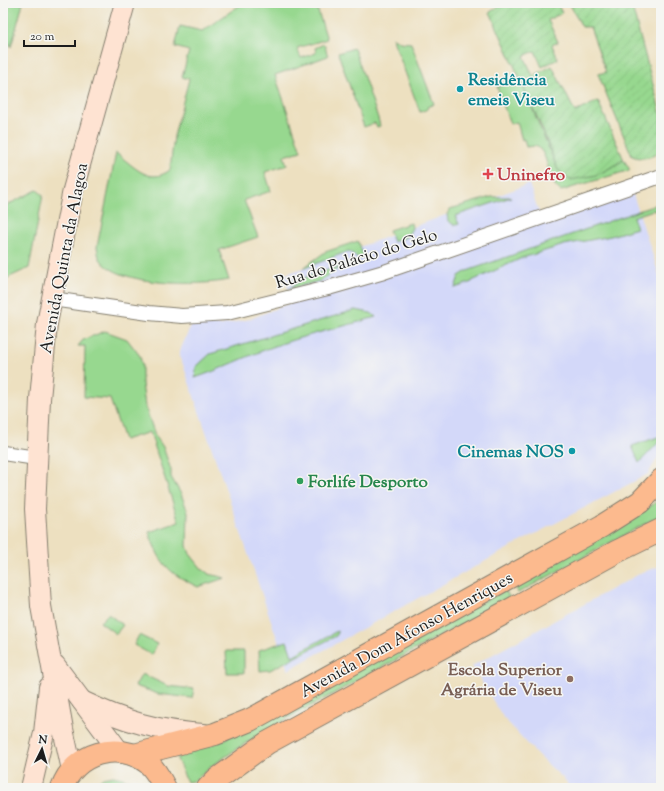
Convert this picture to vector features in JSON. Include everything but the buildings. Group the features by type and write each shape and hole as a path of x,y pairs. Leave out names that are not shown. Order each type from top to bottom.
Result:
{"main road":[{"name":"Avenida Dom Afonso Henriques","path":"64,781 88,757 103,752 126,753 215,734 250,720 602,526 640,502 661,480"},
{"name":"Avenida Dom Afonso Henriques","path":"208,788 216,780 267,743 616,552 661,530"},
{"name":"Avenida Dom Afonso Henriques","path":"558,584 605,571 647,550 661,547"},
{"path":"126,753 148,763 158,774 165,788"}],"street":[{"name":"Avenida Quinta da Alagoa","path":"64,781 63,729 41,606 36,550 36,458 45,338 73,190 126,3"},
{"name":"Rua do Palácio do Gelo","path":"52,299 149,313 182,316 227,313 328,288 384,272 661,176"},
{"path":"3,453 36,458"},
{"path":"51,661 82,702 126,753"},
{"path":"31,788 44,733 51,661"},
{"path":"82,702 111,715 138,724 176,732 215,734"}],"shaded area":[{"path":"529,184 542,221 632,191 661,281 661,452 648,474 518,543 288,670 179,353 192,323 221,325 250,319 292,302 284,275"},
{"name":"Escola Superior Agrária de Viseu","path":"661,566 661,788 569,788 566,781 539,756 503,717 472,666 643,572"}],"green space":[{"path":"3,3 23,3 11,47 3,34"},
{"path":"243,3 334,3 317,8 327,39 297,48 301,58 316,53 315,48 324,44 328,56 275,75 301,151 284,156 287,165 265,172 271,191 244,200 258,237 219,250 229,280 181,283 141,280 124,275 110,268 100,259 97,247 116,153 135,168 148,175 155,176 170,170 174,136 189,79 182,77 189,51 175,47 180,26 202,31"},
{"path":"505,3 557,3 562,13 548,20 558,42 552,45 558,59 542,67 535,51 524,56 533,76 552,66 575,112 598,101 624,160 597,175 570,180 558,170 542,128 490,12"},
{"path":"569,3 631,3 661,114 661,150 655,155 643,158 632,156 598,74 606,72 590,27 582,27"},
{"path":"392,37 400,42 411,43 434,104 427,107 428,109 420,112"},
{"path":"354,48 378,118 380,126 377,127 375,123 364,127 338,53"},
{"path":"520,79 558,170 590,176 597,175 624,160 630,170 561,191 556,187 546,160 540,149 535,146 526,147 524,139 522,140 517,122 510,124 497,87"},
{"path":"37,190 43,195 29,268 3,280 3,207"},
{"path":"491,197 511,197 455,216 459,224 454,225 448,221 447,214 450,209"},
{"path":"661,203 661,213 653,210 633,217 637,228 611,236 564,245 522,258 472,282 455,288 459,276 467,271"},
{"path":"411,223 412,228 407,237 393,242 389,230"},
{"path":"358,241 364,257 359,259 349,251 302,269 325,252"},
{"path":"343,265 320,281 287,290 306,277"},
{"path":"355,310 371,313 376,317 281,344 195,378 196,367 210,354"},
{"path":"105,331 127,339 140,356 145,406 155,435 163,447 171,470 171,477 181,494 188,512 187,546 190,554 202,569 209,574 225,578 198,587 179,577 166,566 157,552 149,532 179,522 150,432 124,440 110,399 84,397 85,346 78,346 83,340"},
{"path":"661,436 658,443 639,463 632,446"},
{"path":"661,498 661,515 518,593 514,585 651,506"},
{"path":"505,590 510,598 272,727 212,766 194,781 187,782 177,759 179,754 194,751 221,741"},
{"path":"108,614 123,625 116,634 100,622"},
{"path":"337,631 338,633 336,636 270,670 260,671 259,650 287,641 292,656"},
{"path":"139,635 157,644 152,655 134,645"},
{"path":"226,651 244,651 244,673 227,673"},
{"path":"142,674 168,686 194,689 192,698 158,694 135,686"},
{"path":"113,776 127,780 139,788 91,788 103,778"}],"place":[{"name":"Residência emeis Viseu","path":"460,89"},
{"name":"Uninefro","path":"488,174"},
{"name":"Cinemas NOS","path":"572,451"},
{"name":"Forlife Desporto","path":"300,481"},
{"name":"Escola Superior Agrária de Viseu","path":"570,679"}]}
